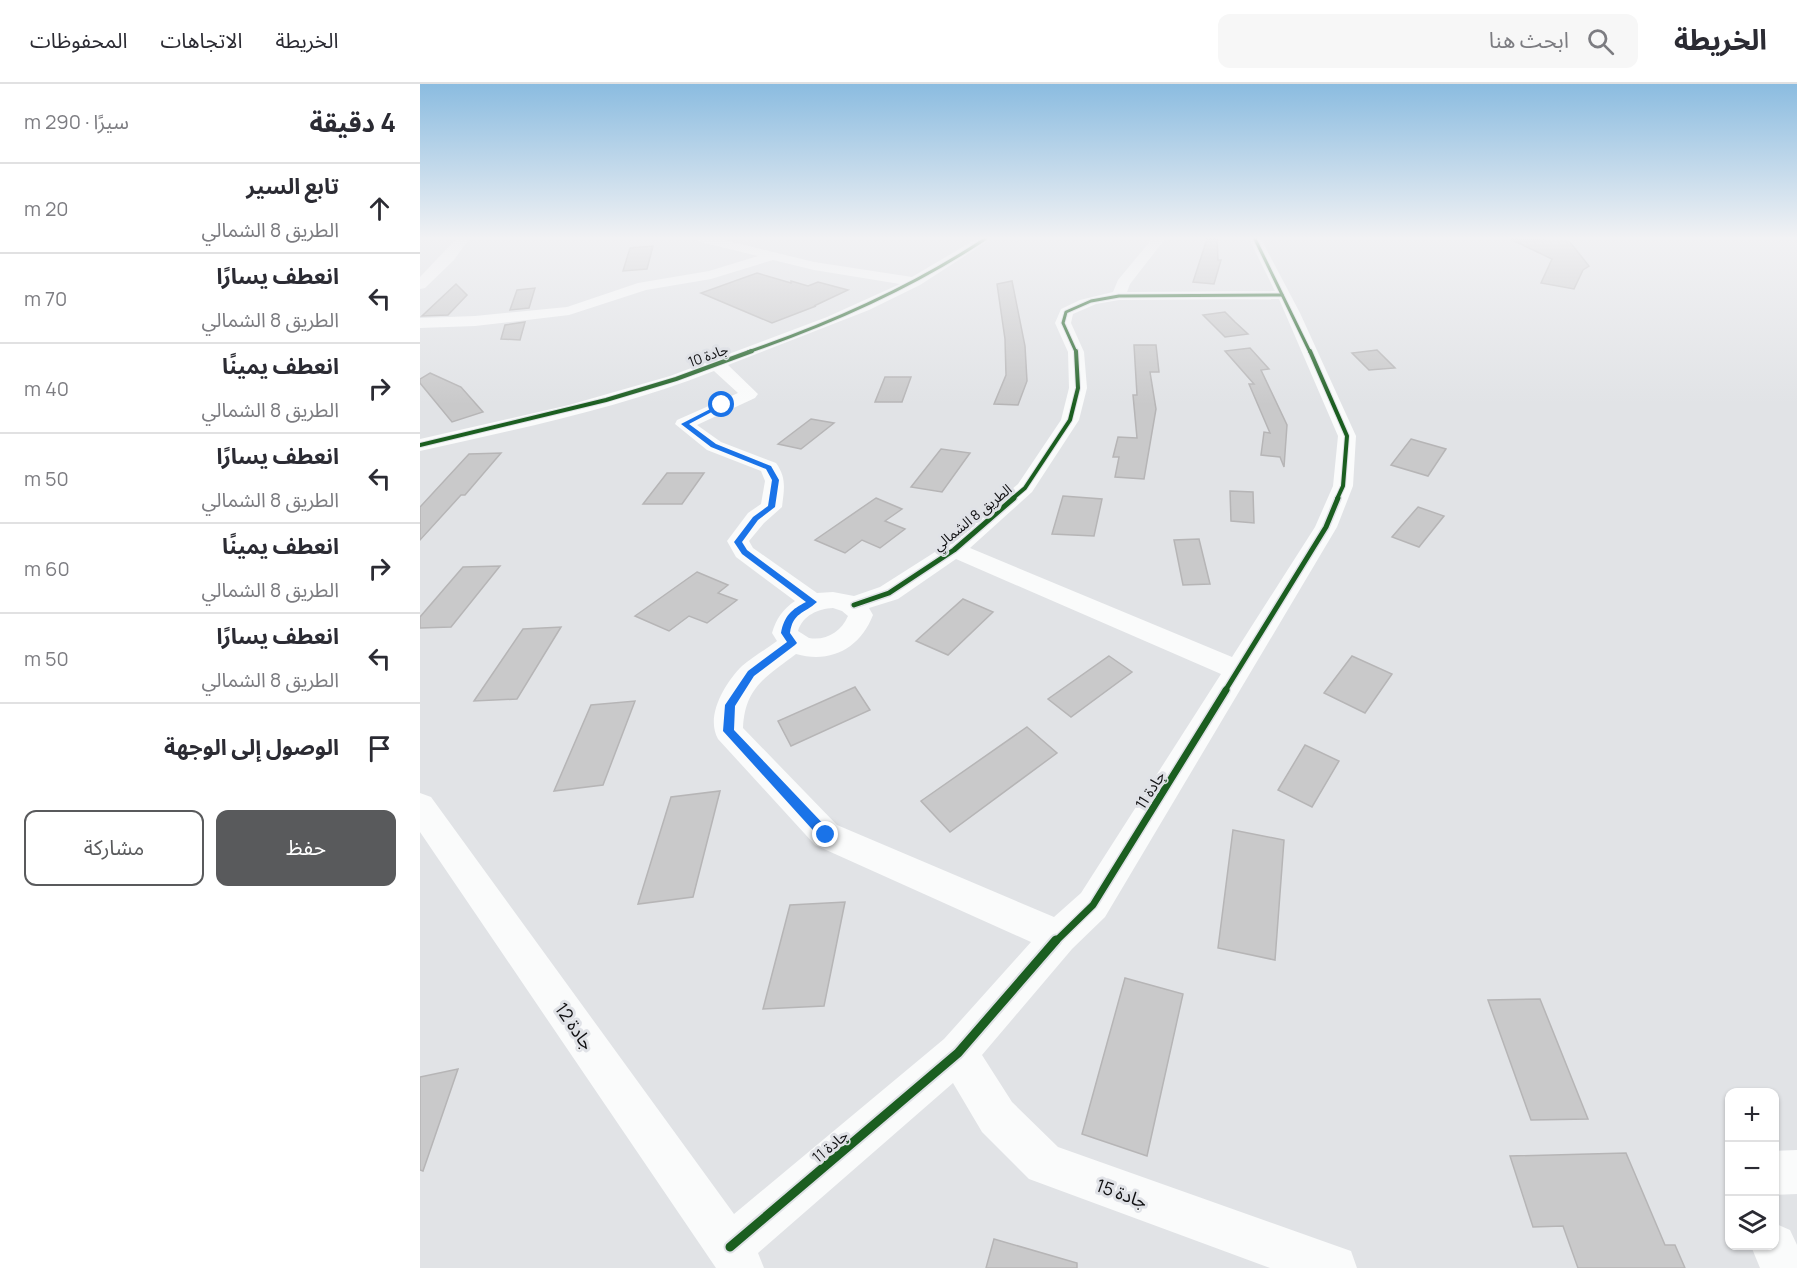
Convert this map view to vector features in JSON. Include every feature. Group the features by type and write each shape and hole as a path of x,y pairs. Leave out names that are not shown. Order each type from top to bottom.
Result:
{"street":[{"path":"420,323 475,321 569,310 618,294"},
{"name":"جادة 10","path":"420,445 507,426 656,386 820,326 889,294"},
{"name":"الطريق 8 الشمالي","path":"813,602 836,599 854,605 889,593 954,549 1025,488 1070,420 1078,388 1076,352 1063,323 1065,312 1077,304 1119,296 1282,295"},
{"name":"جادة 11","path":"735,1258 958,1053 1059,937 1093,905 1326,527 1343,486 1347,436 1293,313 1282,295"},
{"path":"717,364 749,394 684,424 714,446 769,467 775,480 771,507 756,518 738,542 744,552 813,602 797,610 787,621 785,633 792,643 808,648 827,647 846,639 858,627 861,615 854,605"},
{"name":"الطريق 8 الشمالي","path":"954,549 1239,671"},
{"path":"792,643 751,674 730,705 728,731 826,835 1059,937"},
{"name":"جادة 12","path":"420,806 735,1258"},
{"name":"جادة 15","path":"958,1053 997,1117 1044,1164 1334,1268"},
{"path":"1779,1173 1797,1172"},
{"path":"1776,1250 1783,1268"}],"building":[{"path":"445,294 467,295 448,315 422,316"},
{"path":"516,294 533,294 529,308 510,310"},
{"path":"704,294 839,294 772,323"},
{"path":"998,294 1015,294 1025,346 1027,381 1018,405 994,404 1006,375 1005,339"},
{"path":"1225,312 1248,334 1225,337 1203,315"},
{"path":"525,322 520,340 501,339 505,325"},
{"path":"1134,345 1156,345 1159,372 1150,372 1156,409 1144,479 1115,477 1119,457 1113,457 1118,437 1137,438 1133,395 1137,395"},
{"path":"1250,348 1269,369 1261,370 1287,425 1284,467 1280,457 1261,455 1264,432 1270,433 1249,384 1254,384 1225,351"},
{"path":"1377,350 1395,368 1369,370 1352,353"},
{"path":"430,373 461,387 483,412 452,422 420,383 420,379"},
{"path":"885,377 911,377 902,402 875,402"},
{"path":"811,419 834,423 801,449 778,444"},
{"path":"1411,439 1446,449 1428,476 1391,465"},
{"path":"941,449 970,453 942,492 911,487"},
{"path":"501,453 465,495 461,495 420,540 420,507 469,454"},
{"path":"667,473 704,473 682,504 643,504"},
{"path":"1230,491 1253,492 1254,523 1231,521"},
{"path":"1063,496 1102,499 1094,536 1052,534"},
{"path":"876,498 902,509 885,521 905,529 880,548 862,540 845,553 815,540"},
{"path":"1418,507 1444,516 1419,547 1392,537"},
{"path":"1199,539 1210,584 1183,585 1174,540"},
{"path":"500,566 451,627 420,628 420,617 463,567"},
{"path":"697,572 728,585 718,593 737,600 707,623 689,616 669,631 635,616"},
{"path":"963,599 993,612 948,655 916,641"},
{"path":"561,627 517,699 474,701 523,629"},
{"path":"1109,656 1132,672 1071,717 1048,699"},
{"path":"1352,656 1392,674 1365,713 1324,693"},
{"path":"855,687 870,710 791,746 778,721"},
{"path":"635,701 603,785 554,791 591,705"},
{"path":"1027,727 1057,753 950,832 921,801"},
{"path":"1305,745 1339,761 1312,807 1278,790"},
{"path":"720,791 693,897 638,904 671,797"},
{"path":"1233,830 1284,840 1275,960 1218,948"},
{"path":"845,902 824,1006 763,1009 790,905"},
{"path":"1125,978 1183,994 1147,1156 1082,1134"},
{"path":"1540,999 1588,1119 1531,1120 1488,1000"},
{"path":"458,1069 423,1171 420,1170 420,1077"},
{"path":"1626,1153 1665,1245 1675,1245 1685,1268 1578,1268 1563,1226 1533,1227 1510,1156"},
{"path":"994,1239 1077,1263 1077,1268 986,1268"}],"cycle path":[{"path":"420,445 575,409 684,376 800,333 890,294"},
{"path":"730,1247 958,1053 1059,937 1093,905 1326,527 1343,486 1347,436 1283,294"},
{"path":"854,605 889,593 954,550 1025,488 1070,420 1078,388 1076,352 1063,323 1066,312 1091,301 1119,296 1282,295"}],"route":[{"path":"722,405 684,424 714,446 769,467 775,480 771,507 756,518 738,542 744,552 813,602 797,610 787,621 785,633 792,643 751,674 730,705 728,731 826,835"}]}
